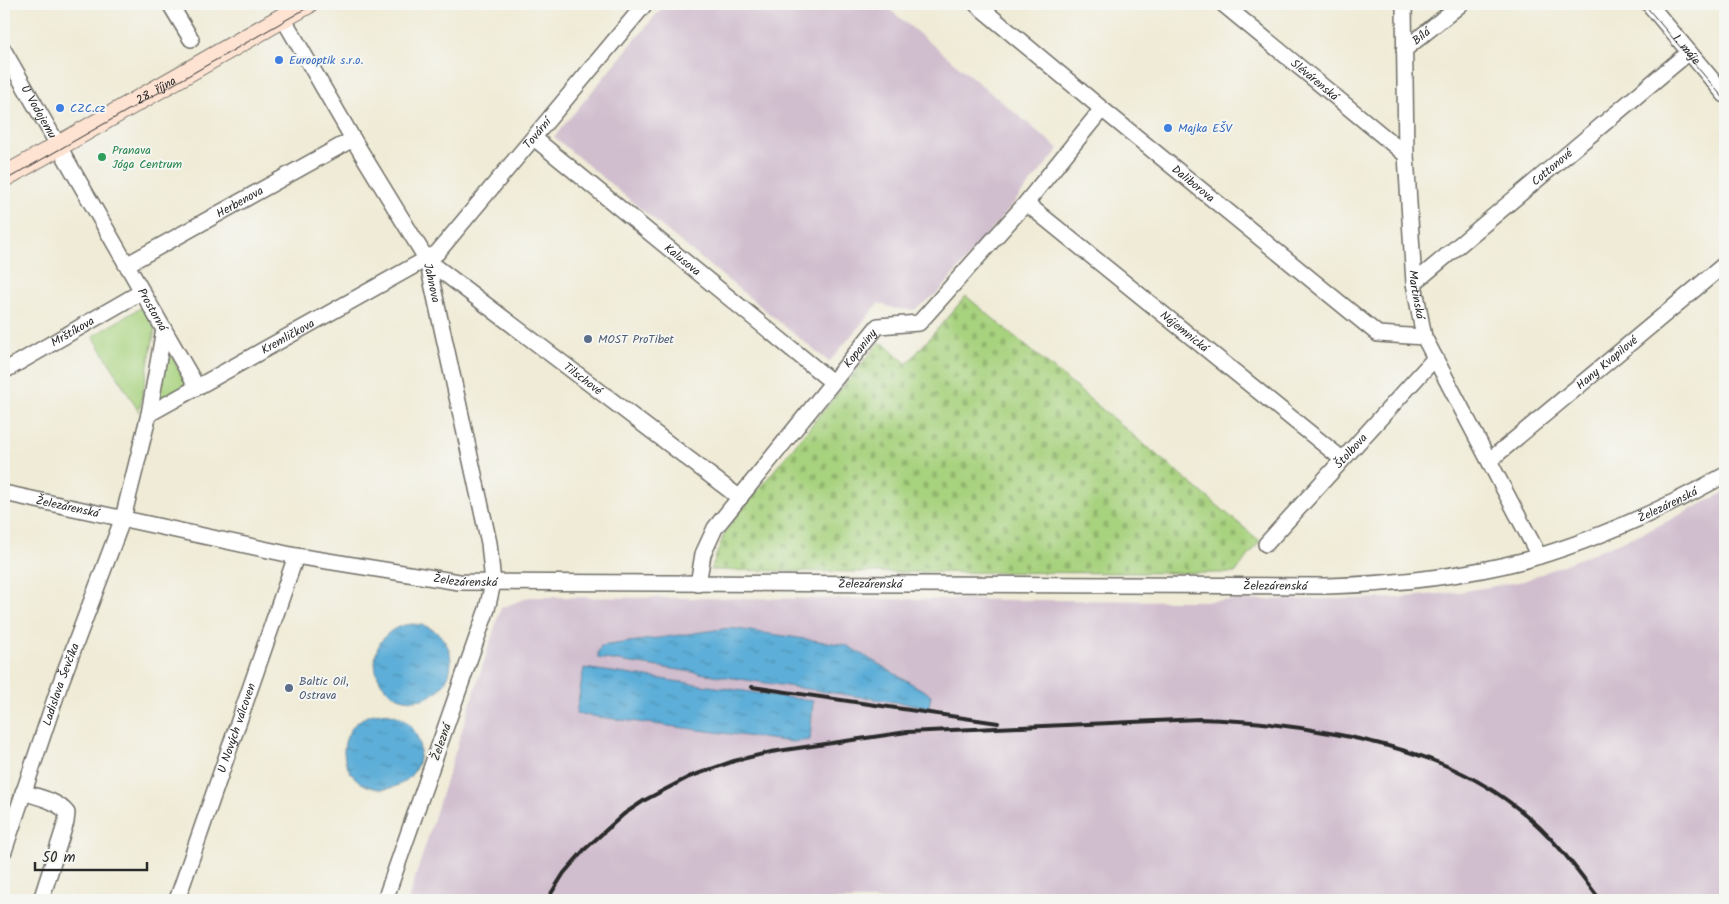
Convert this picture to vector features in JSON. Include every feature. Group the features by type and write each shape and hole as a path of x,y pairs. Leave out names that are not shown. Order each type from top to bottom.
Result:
{"main road":[{"name":"28. října","path":"4,177 307,4"}],"street":[{"path":"170,4 191,38"},
{"name":"Tovární","path":"427,260 437,253 645,4"},
{"name":"Daliborova","path":"976,4 1378,334 1424,337"},
{"name":"Slévárenská","path":"1223,4 1406,155"},
{"name":"Martinská","path":"1404,4 1406,155 1414,284 1424,337 1539,556"},
{"name":"Bílá","path":"1404,50 1461,4"},
{"name":"1. máje","path":"1649,4 1725,95"},
{"name":"Jahnova","path":"283,18 353,139 427,260 487,530 493,583"},
{"name":"U Vodojemu","path":"4,51 58,146"},
{"name":"Cottonové","path":"1414,284 1689,52"},
{"name":"Kopaniny","path":"698,584 701,563 715,528 878,326 919,323 1026,203 1102,109"},
{"name":"Kalusova","path":"534,138 832,382"},
{"name":"Herbenova","path":"126,265 353,139"},
{"name":"Prostorná","path":"58,146 164,330 149,414 123,518"},
{"name":"Nájemnická","path":"1026,203 1342,459"},
{"name":"Kremličkova","path":"149,414 427,260"},
{"name":"Tilschové","path":"427,260 740,498"},
{"name":"Hany Kvapilové","path":"1490,460 1725,264"},
{"name":"Mrštíkova","path":"4,371 142,292"},
{"path":"164,330 196,387"},
{"name":"Štolbova","path":"1266,544 1435,358"},
{"name":"Železárenská","path":"4,492 296,556 449,581 493,583 1335,586 1433,578 1489,568 1539,556 1642,518 1725,475"},
{"name":"Ladislava Ševčíka","path":"4,850 59,687 123,518"},
{"name":"U Nových válcoven","path":"176,900 296,556"},
{"name":"Železná","path":"385,900 487,609 493,583"},
{"path":"23,792 56,804 67,813 66,822 41,900"}],"shaded area":[{"path":"665,4 883,4 1059,149 939,292 914,310 896,309 879,303 829,362 554,137"},
{"path":"1725,492 1725,900 408,900 501,608 529,597 1193,601 1397,598 1459,592 1524,581 1654,528"}],"green space":[{"path":"966,296 1260,541 1235,573 711,570 725,532 736,517 879,343 884,344 907,364"},
{"path":"142,307 155,329 139,412 93,336"},
{"path":"167,348 188,386 156,405"}],"water":[{"path":"421,624 434,630 445,641 451,654 449,677 434,694 421,700 405,700 392,694 377,677 375,654 381,641 398,626"},
{"path":"730,628 846,645 931,695 929,707 598,658 601,646"},
{"path":"584,668 813,701 810,740 792,742 576,714"},
{"path":"382,713 396,716 409,724 417,737 420,751 417,765 409,778 396,786 382,789 368,786 355,778 347,765 344,751 347,737 355,724 368,716"}],"tram line":[{"path":"4,181 314,4"},
{"path":"1644,4 1725,100"}],"railway":[{"path":"752,687 998,723"},
{"path":"547,900 564,873 584,850 624,814 645,800 689,777 734,761 771,752 907,732 1199,719 1233,720 1335,734 1407,751 1452,768 1495,792 1528,817 1561,850 1600,900"}],"place":[{"name":"Eurooptik s.r.o.","path":"279,60"},
{"name":"CZC.cz","path":"60,108"},
{"name":"Majka EŠV","path":"1168,128"},
{"name":"Pranava Jóga Centrum","path":"102,157"},
{"name":"MOST ProTibet","path":"588,339"},
{"name":"Baltic Oil, Ostrava","path":"289,688"}]}
